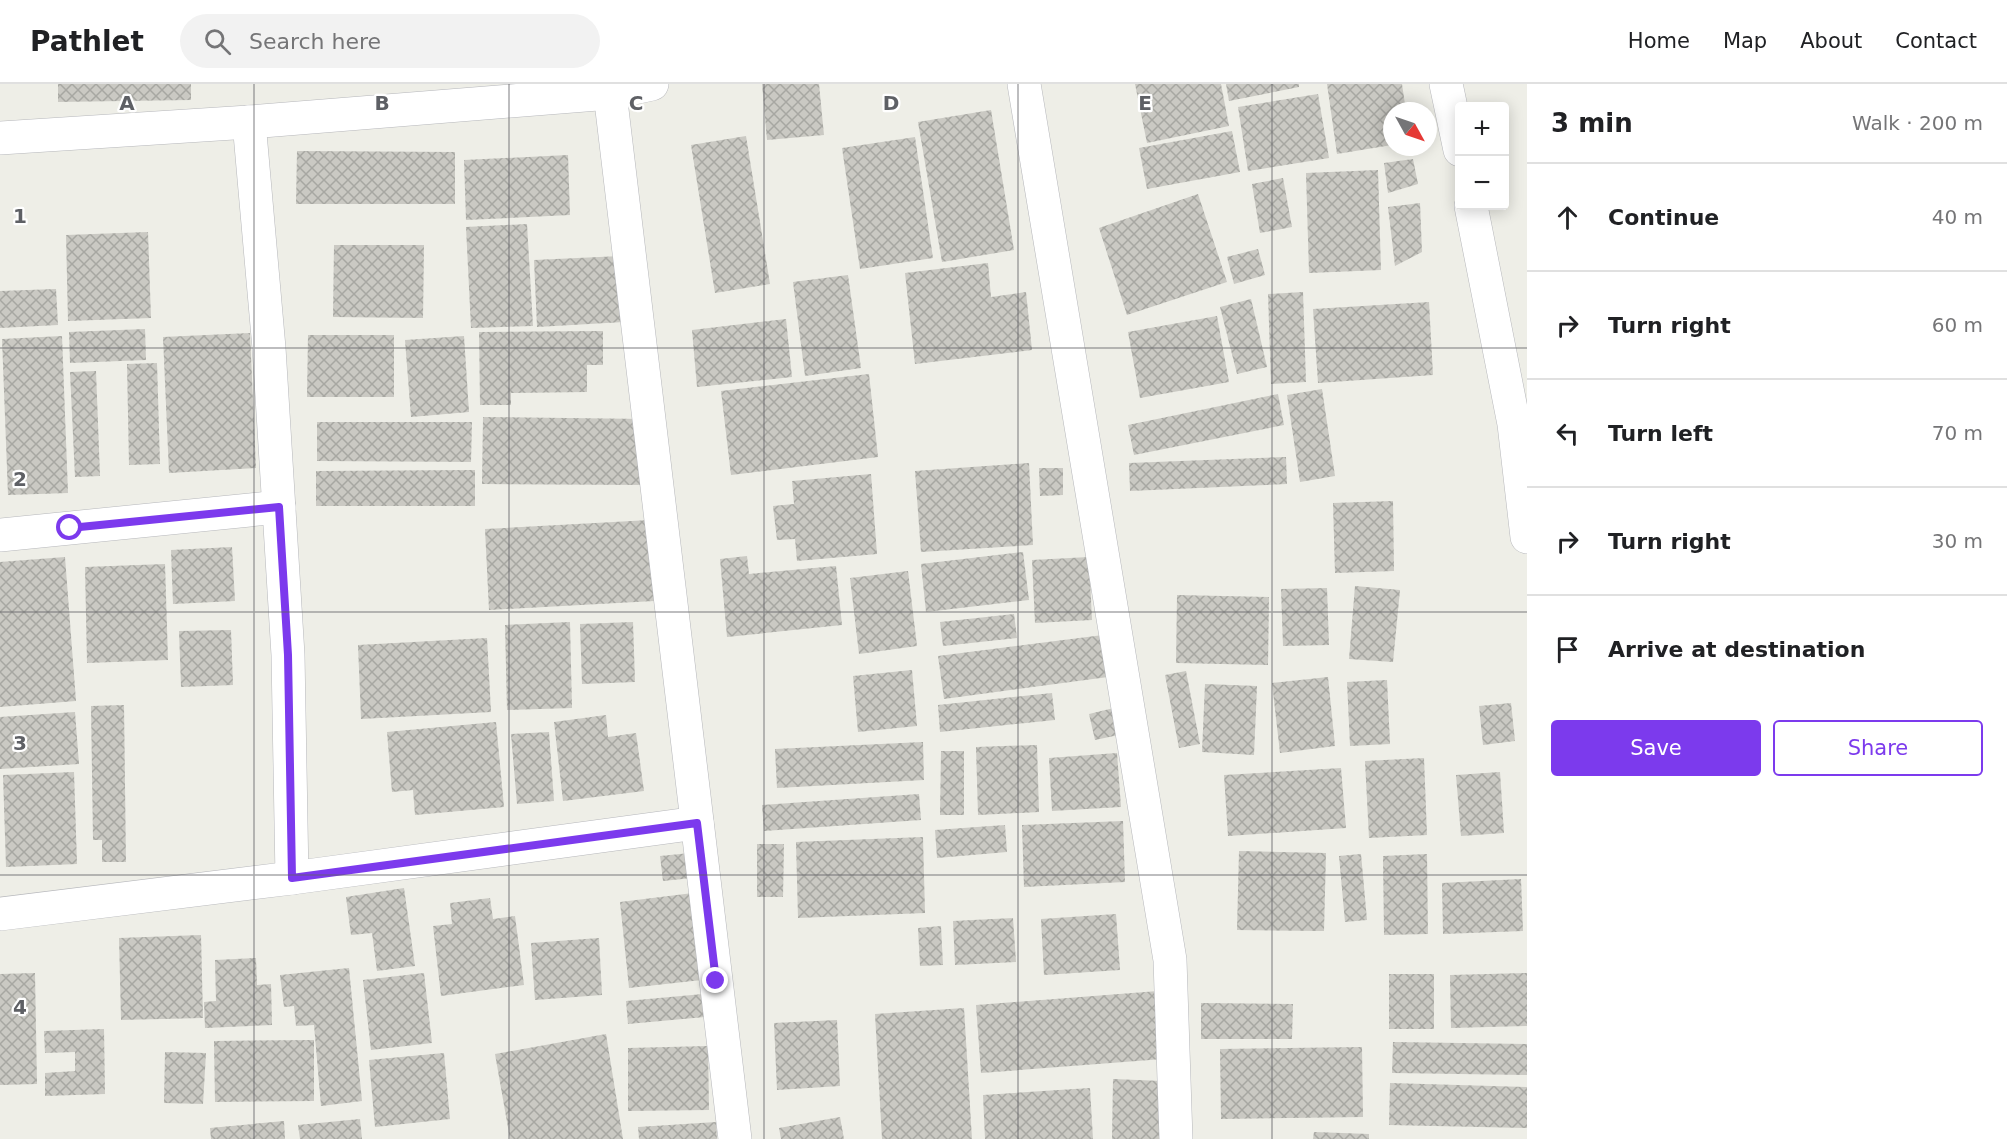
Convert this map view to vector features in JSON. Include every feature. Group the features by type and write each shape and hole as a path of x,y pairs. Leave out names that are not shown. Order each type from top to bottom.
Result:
{"street":[{"path":"0,138 249,122 652,84"},
{"path":"1024,84 1170,960 1176,1139"},
{"path":"1446,84 1455,126"},
{"path":"612,88 735,1139"},
{"path":"249,122 269,348 288,655 292,878"},
{"path":"1472,210 1514,424 1527,537"},
{"path":"0,535 279,507"},
{"path":"0,914 292,878 697,823"}],"building":[{"path":"58,84 191,84 191,100 58,102"},
{"path":"762,84 819,84 824,135 767,140"},
{"path":"1135,84 1221,84 1229,126 1147,143"},
{"path":"1226,84 1299,84 1299,87 1229,101"},
{"path":"1327,84 1402,84 1405,102 1383,102 1383,146 1337,154"},
{"path":"1318,94 1329,158 1248,171 1238,107"},
{"path":"991,110 1014,250 942,262 918,122"},
{"path":"1232,131 1240,172 1147,189 1139,148"},
{"path":"746,136 770,284 715,293 691,145"},
{"path":"915,137 933,258 860,269 842,148"},
{"path":"297,151 455,152 455,204 296,204"},
{"path":"568,155 570,215 466,220 464,160"},
{"path":"1413,159 1418,184 1388,193 1384,163"},
{"path":"1378,170 1381,270 1309,273 1306,173"},
{"path":"1283,178 1292,227 1260,233 1252,184"},
{"path":"1198,194 1227,282 1127,315 1099,228"},
{"path":"1420,203 1422,252 1395,266 1388,207"},
{"path":"527,224 533,326 471,328 466,227"},
{"path":"148,232 151,318 68,321 66,235"},
{"path":"334,245 424,245 423,318 333,317"},
{"path":"1258,249 1265,275 1234,284 1227,257"},
{"path":"621,256 624,322 537,327 534,260"},
{"path":"988,263 991,297 1026,292 1032,350 915,364 905,273"},
{"path":"848,275 861,368 805,376 793,282"},
{"path":"56,289 58,325 0,328 0,291"},
{"path":"1303,292 1306,382 1271,384 1268,294"},
{"path":"1251,299 1267,367 1237,374 1220,307"},
{"path":"1429,302 1433,375 1318,383 1313,309"},
{"path":"1217,316 1229,382 1140,398 1128,332"},
{"path":"786,319 792,377 697,387 692,330"},
{"path":"145,329 146,360 70,363 69,332"},
{"path":"603,331 603,365 587,365 587,392 511,393 511,405 480,405 479,332"},
{"path":"250,333 256,468 169,473 163,337"},
{"path":"308,335 394,335 394,397 307,397"},
{"path":"62,336 68,493 8,495 2,339"},
{"path":"464,336 469,412 411,417 405,340"},
{"path":"157,363 160,464 129,465 127,364"},
{"path":"96,371 100,476 75,477 70,372"},
{"path":"869,374 878,457 731,475 721,391"},
{"path":"1322,389 1335,476 1300,482 1287,395"},
{"path":"1278,394 1284,425 1134,455 1128,425"},
{"path":"483,417 646,419 645,485 482,484"},
{"path":"317,422 472,422 471,462 317,461"},
{"path":"1286,457 1287,484 1130,491 1129,463"},
{"path":"1029,463 1033,545 921,552 915,471"},
{"path":"1039,468 1063,468 1063,495 1040,496"},
{"path":"475,470 475,506 316,506 316,471"},
{"path":"871,474 877,554 797,561 795,539 777,540 773,506 794,504 792,481"},
{"path":"1393,501 1394,571 1335,573 1333,503"},
{"path":"650,520 654,601 489,610 485,529"},
{"path":"232,547 235,601 173,604 171,550"},
{"path":"1023,552 1029,600 926,612 921,564"},
{"path":"747,556 749,574 836,566 842,625 727,637 720,559"},
{"path":"65,557 76,701 0,707 0,562"},
{"path":"1089,557 1092,620 1035,623 1032,560"},
{"path":"165,564 168,660 87,663 85,567"},
{"path":"908,571 917,646 859,654 850,578"},
{"path":"1355,586 1400,590 1393,662 1349,659"},
{"path":"1327,588 1329,645 1283,646 1281,589"},
{"path":"1177,595 1269,597 1268,665 1176,663"},
{"path":"1014,614 1017,638 943,646 940,622"},
{"path":"570,622 572,708 507,710 505,625"},
{"path":"633,622 635,682 582,684 580,624"},
{"path":"231,630 233,685 181,687 179,631"},
{"path":"1103,635 1108,677 944,699 938,656"},
{"path":"487,638 491,712 361,719 358,645"},
{"path":"912,670 917,726 858,732 853,676"},
{"path":"1186,671 1200,744 1179,748 1165,675"},
{"path":"1328,677 1335,746 1280,753 1272,683"},
{"path":"1387,680 1390,744 1350,746 1347,682"},
{"path":"1205,684 1257,686 1254,755 1202,752"},
{"path":"1052,693 1055,720 940,732 938,705"},
{"path":"1511,703 1515,741 1483,745 1479,706"},
{"path":"124,705 126,862 102,862 102,840 93,840 91,706"},
{"path":"1122,706 1128,733 1095,740 1089,714"},
{"path":"75,712 79,764 0,769 0,717"},
{"path":"606,715 608,737 636,733 644,791 563,801 554,722"},
{"path":"496,722 504,807 415,815 413,790 392,792 387,732"},
{"path":"549,732 554,801 517,804 511,734"},
{"path":"923,742 924,780 777,788 775,749"},
{"path":"1037,745 1039,812 978,815 976,747"},
{"path":"941,751 964,751 964,815 940,815"},
{"path":"1117,753 1121,807 1052,811 1049,758"},
{"path":"1424,758 1427,835 1369,838 1365,761"},
{"path":"1341,768 1346,828 1228,836 1224,775"},
{"path":"74,772 77,864 6,867 3,775"},
{"path":"1500,772 1504,833 1461,836 1456,775"},
{"path":"919,794 921,820 764,831 762,805"},
{"path":"1123,821 1125,882 1024,887 1022,825"},
{"path":"1005,825 1007,852 937,858 935,830"},
{"path":"923,837 925,913 798,918 796,842"},
{"path":"757,844 784,844 783,897 757,897"},
{"path":"1239,851 1326,853 1324,931 1237,930"},
{"path":"690,853 692,878 663,881 660,856"},
{"path":"1361,854 1367,920 1345,922 1339,856"},
{"path":"1427,854 1428,934 1384,935 1383,856"},
{"path":"1521,879 1523,931 1443,934 1442,883"},
{"path":"404,888 415,966 377,971 372,933 351,935 346,897"},
{"path":"693,893 702,980 629,988 620,902"},
{"path":"490,898 493,919 515,916 524,985 441,996 433,926 452,924 450,903"},
{"path":"1116,914 1120,970 1044,975 1041,919"},
{"path":"1013,918 1016,962 955,965 953,921"},
{"path":"941,926 943,965 920,966 918,928"},
{"path":"201,935 203,1018 121,1020 119,938"},
{"path":"599,938 602,995 535,1000 531,943"},
{"path":"256,958 257,985 271,984 272,1025 205,1028 204,1002 216,1001 215,960"},
{"path":"349,968 362,1101 321,1106 314,1025 296,1026 294,1006 284,1007 280,975"},
{"path":"35,973 37,1084 0,1085 0,974"},
{"path":"424,973 432,1043 371,1050 363,980"},
{"path":"1527,973 1527,1026 1451,1028 1450,975"},
{"path":"1389,974 1434,974 1434,1029 1389,1029"},
{"path":"1158,991 1163,1059 981,1073 976,1005"},
{"path":"703,994 705,1017 628,1024 626,1001"},
{"path":"1201,1003 1293,1004 1292,1039 1201,1039"},
{"path":"964,1008 972,1139 882,1139 875,1014"},
{"path":"837,1020 840,1086 777,1090 774,1023"},
{"path":"104,1029 105,1094 45,1096 45,1073 75,1071 75,1052 45,1053 44,1031"},
{"path":"606,1034 623,1139 510,1139 495,1054"},
{"path":"314,1040 314,1101 215,1102 214,1041"},
{"path":"1393,1042 1527,1044 1527,1075 1392,1073"},
{"path":"708,1046 709,1110 628,1111 628,1048"},
{"path":"1362,1047 1363,1117 1221,1119 1220,1049"},
{"path":"165,1052 206,1053 203,1104 164,1103"},
{"path":"444,1053 450,1119 375,1127 369,1060"},
{"path":"1113,1079 1162,1081 1161,1139 1112,1139"},
{"path":"1390,1083 1527,1087 1527,1128 1389,1125"},
{"path":"1090,1088 1093,1139 985,1139 983,1095"},
{"path":"840,1117 844,1139 781,1139 779,1128"},
{"path":"360,1119 362,1139 300,1139 298,1125"},
{"path":"284,1121 285,1139 211,1139 210,1128"},
{"path":"716,1122 717,1139 639,1139 638,1127"},
{"path":"1314,1132 1369,1134 1369,1139 1313,1139"}],"route":[{"path":"70,528 279,507 288,655 292,878 697,823 716,981"}]}
